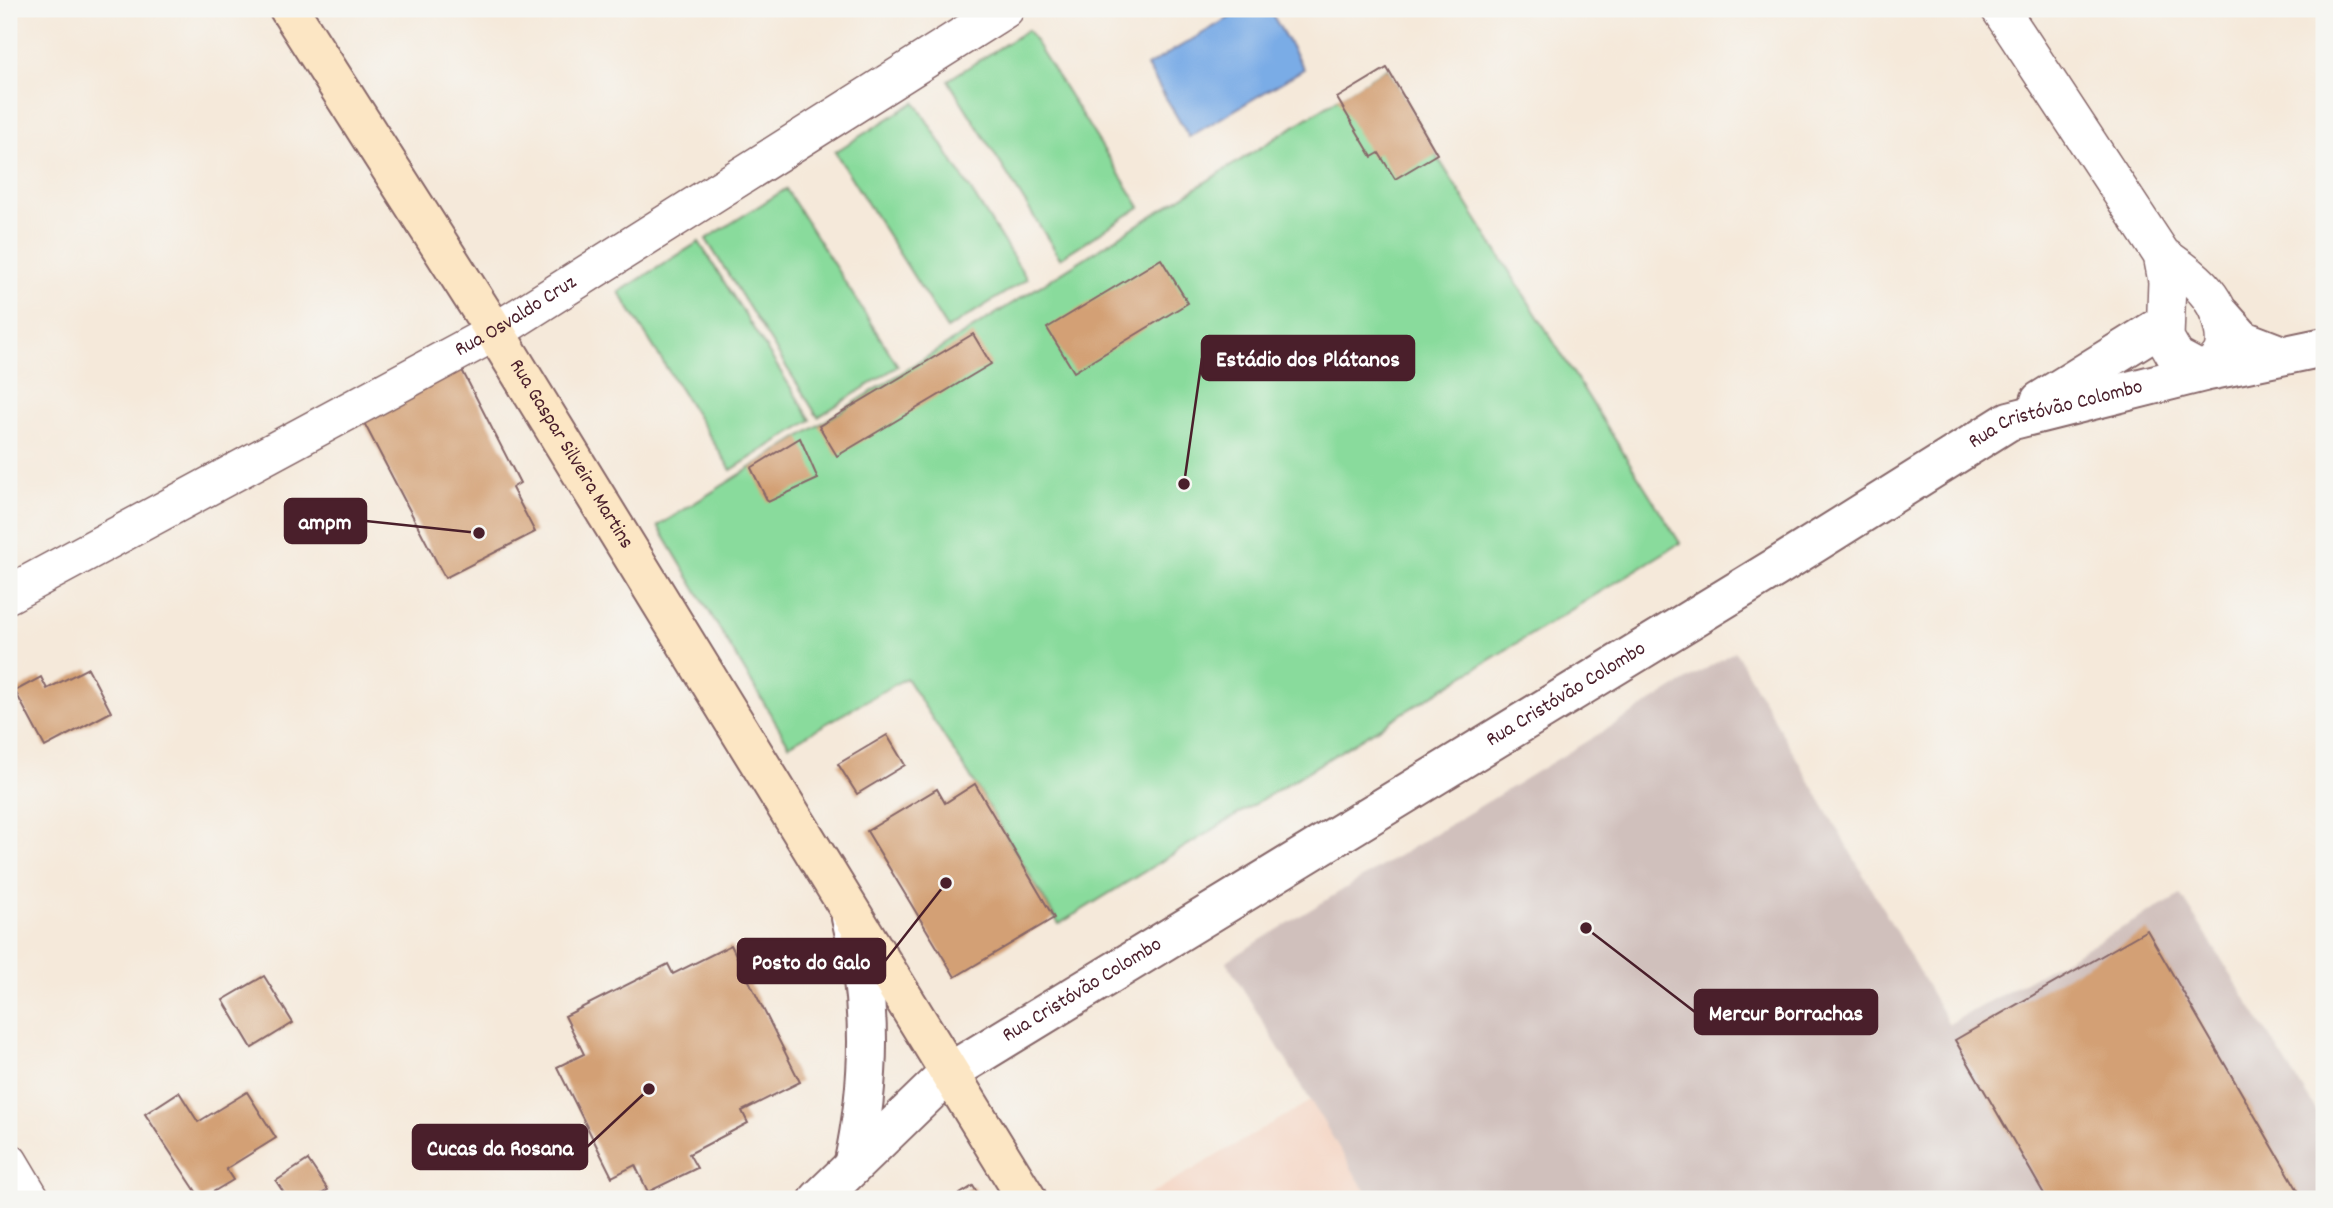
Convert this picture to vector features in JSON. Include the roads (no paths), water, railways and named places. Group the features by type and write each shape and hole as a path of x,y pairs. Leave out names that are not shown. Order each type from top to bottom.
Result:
{"main road":[{"name":"Rua Gaspar Silveira Martins","path":"289,9 495,332 1027,1199"}],"street":[{"name":"Rua Osvaldo Cruz","path":"9,594 495,332 1005,9"},
{"path":"2000,9 2162,255 2188,273 2208,293 2221,315 2242,340 2282,355"},
{"path":"2162,255 2167,281 2165,338 2176,358 2204,372 2222,354 2225,336 2221,315"},
{"path":"2009,421 2164,324"},
{"name":"Rua Cristóvão Colombo","path":"819,1199 950,1072 1775,568 2009,421 2204,372 2324,347"},
{"name":"Rua Gaspar Silveira Martins","path":"847,902 863,968 869,1025 864,1112 853,1166"},
{"path":"9,1162 32,1199"}],"water":[{"path":"1244,9 1269,9 1304,69 1189,137 1147,66"}],"place":[{"name":"Estádio dos Plátanos","path":"1184,484"},
{"name":"ampm","path":"479,533"},
{"name":"Posto do Galo","path":"946,883"},
{"name":"Mercur Borrachas","path":"1586,928"},
{"name":"Cucas da Rosana","path":"649,1089"}]}
